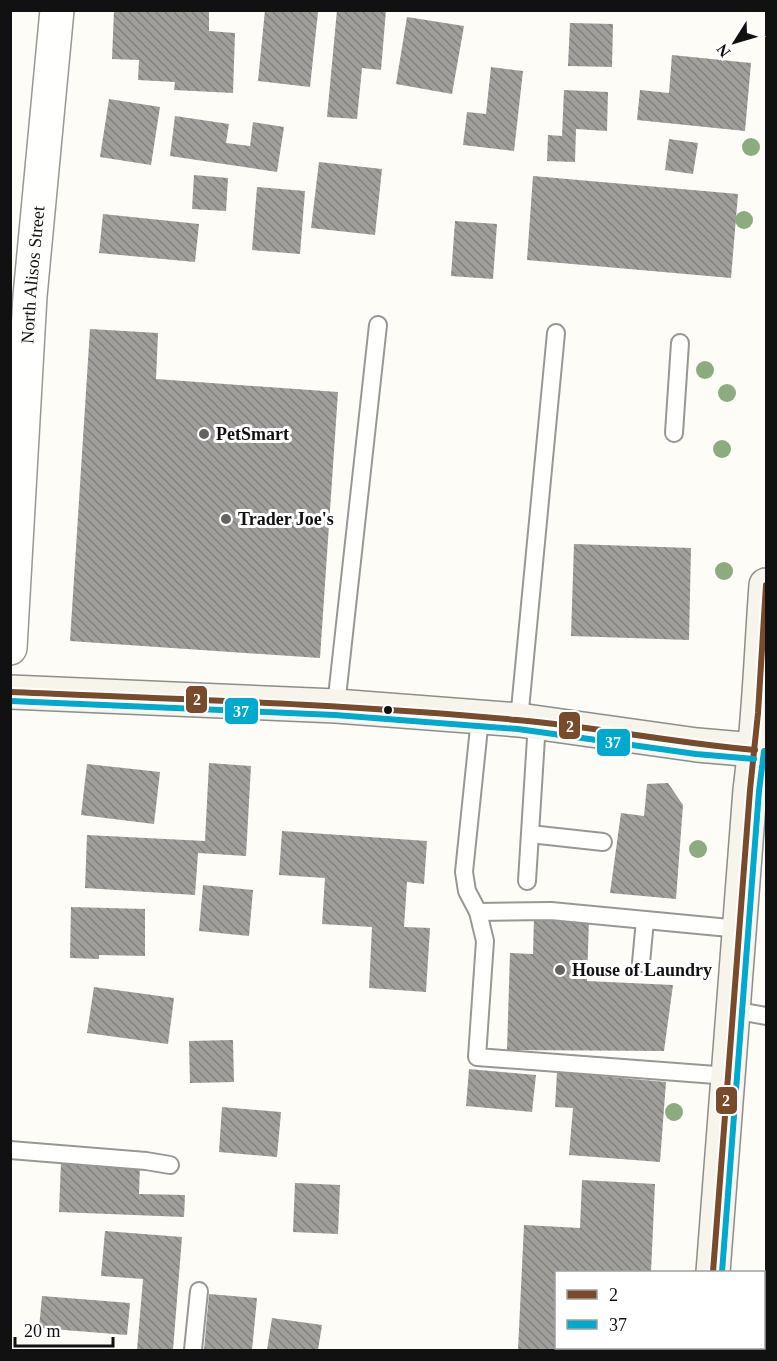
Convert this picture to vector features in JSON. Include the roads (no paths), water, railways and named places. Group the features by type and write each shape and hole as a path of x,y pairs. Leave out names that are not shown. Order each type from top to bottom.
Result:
{"main road":[{"path":"713,1271 750,790 761,750 756,709 766,585"},
{"path":"10,692 336,706 528,721 697,745 761,750"}],"street":[{"name":"North Alisos Street","path":"10,648 20,295 57,10"}],"lane":[{"path":"336,706 378,325"},
{"path":"527,881 530,834 528,721 555,333"},
{"path":"674,434 680,343"},
{"path":"480,718 465,872 467,891 478,912 485,941 477,1057 729,1076"},
{"path":"530,834 603,842"},
{"path":"478,912 551,911 740,929"},
{"path":"641,963 645,920"},
{"path":"733,1010 766,1016"},
{"path":"10,1150 170,1165"},
{"path":"194,1350 199,1291"}],"place":[{"name":"PetSmart","path":"204,434"},
{"name":"Trader Joe's","path":"226,519"},
{"name":"House of Laundry","path":"560,970"}]}
